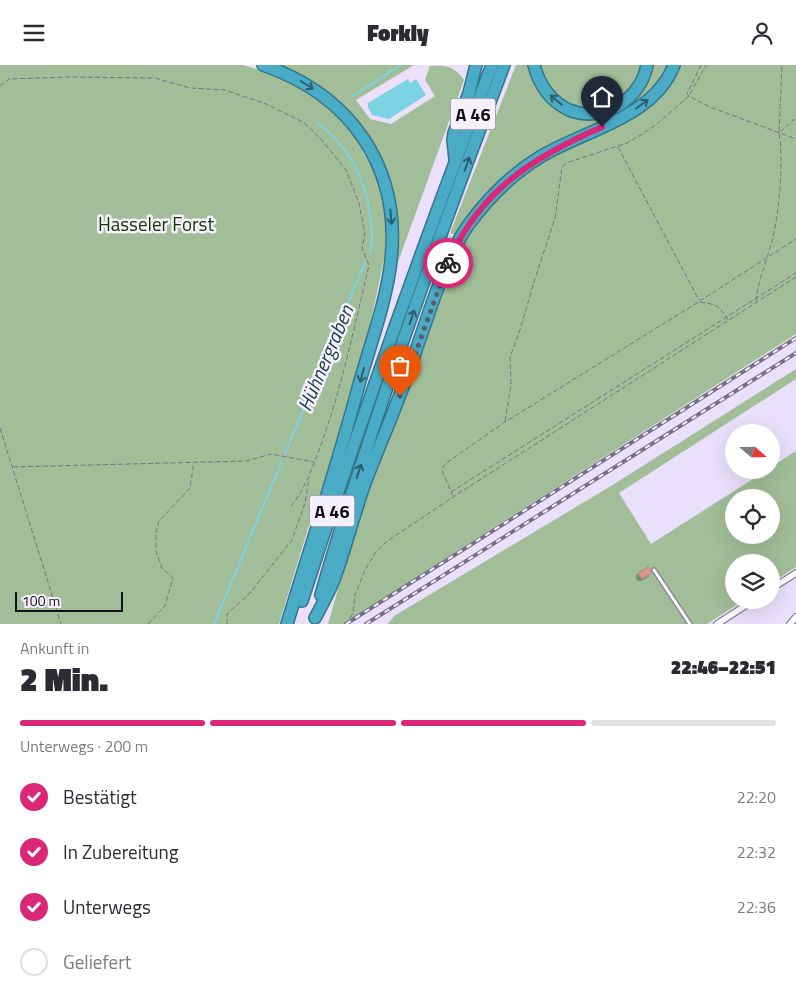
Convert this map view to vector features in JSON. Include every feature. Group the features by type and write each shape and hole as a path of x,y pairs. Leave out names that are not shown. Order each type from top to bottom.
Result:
{"highway":[{"path":"263,65 294,77 318,92 334,105 366,141 379,166 391,213 391,261 381,305 343,445 287,624"},
{"path":"455,162 454,133 469,93 476,65"},
{"name":"A 46","path":"295,624 362,423 455,162 492,65"},
{"name":"A 46","path":"314,621 389,381 504,65"},
{"path":"534,65 538,79 545,90 556,101 569,109 590,113 603,112 617,107 631,97 642,82 647,65"},
{"path":"314,621 335,579 361,494 405,383 446,269 468,226 490,198 522,169 568,142 619,120 643,105 660,89 674,65"}],"street":[{"path":"780,583 796,573"},
{"path":"717,624 740,609"},
{"path":"790,624 796,617"}],"lane":[{"path":"654,570 690,624"}],"path":[{"path":"689,96 687,94 701,65"},
{"path":"505,422 511,385 510,357 555,218 562,167 566,163 618,147 640,137 689,96 706,65"},
{"path":"756,302 773,238 780,187 781,141 779,133 782,65"},
{"path":"0,87 9,79 69,77 155,78 190,88 225,91 266,104 303,122 321,139 346,169 360,203 365,234 362,248 369,265 341,381 315,462 295,502 290,507"},
{"path":"689,96 710,107 796,139"},
{"path":"779,133 796,118"},
{"path":"618,147 700,301"},
{"path":"453,497 443,473 443,466 505,422 796,239"},
{"path":"451,493 796,273"},
{"path":"350,618 353,613 355,595 365,570 375,553 386,542 796,277"},
{"path":"700,301 712,303 721,309 728,321"},
{"path":"0,428 61,624"},
{"path":"13,467 246,461 271,455 315,462"},
{"path":"148,624 165,606 173,578 162,569 156,551 156,532 159,521 190,488 194,461"},
{"path":"227,624 226,614 250,593 292,540 305,503 309,475"}],"green space":[{"name":"Hasseler Forst","path":"0,65 243,65 276,75 305,90 341,118 356,139 374,172 383,199 386,220 385,255 368,334 329,474 310,522 279,624 0,624"},
{"path":"273,65 414,65 356,100 370,119 391,124 435,96 425,80 430,66 450,67 464,80 398,262 396,230 363,129"},
{"path":"516,65 796,65 796,334 343,624 328,624 353,537 377,465 446,284 466,238 450,233"},
{"path":"796,369 796,379 619,493 651,544 725,497 725,544 780,544 780,489 737,489 753,479 780,479 780,461 796,451 796,567 780,577 780,554 725,554 725,609 730,609 707,624 388,624 394,616 611,486"}],"water":[{"path":"408,79 410,83 416,79 426,95 389,119 372,115 368,103"}],"building":[{"path":"648,567 652,573 642,579 638,573"}],"waterway":[{"name":"Hühnergraben","path":"353,96 401,65"},
{"name":"Hühnergraben","path":"317,122 329,132 348,154 361,179 366,192 371,222 372,241 370,252"},
{"name":"Hühnergraben","path":"285,454 365,262"},
{"name":"Hühnergraben","path":"214,624 282,461"}],"railway":[{"path":"346,624 796,338"},
{"path":"366,624 796,353"}],"way so far":[{"path":"400,396 448,263"}],"route":[{"path":"448,263 468,226 484,204 501,187 522,169 541,157 568,142 602,127"}]}
